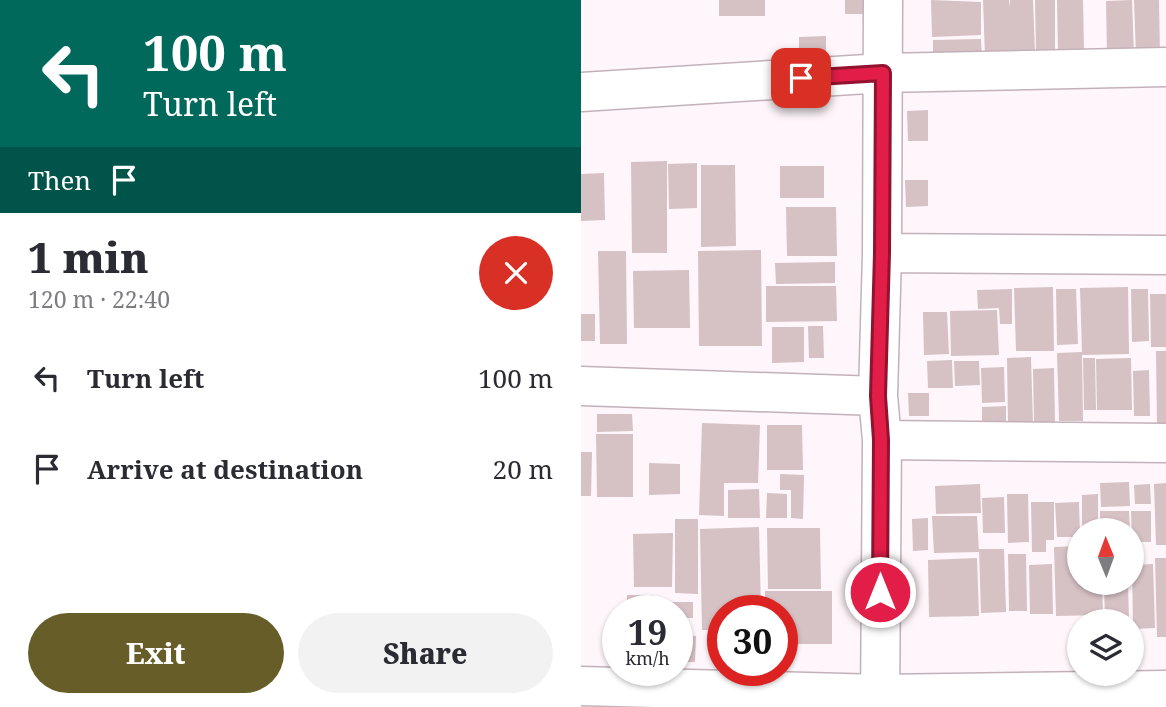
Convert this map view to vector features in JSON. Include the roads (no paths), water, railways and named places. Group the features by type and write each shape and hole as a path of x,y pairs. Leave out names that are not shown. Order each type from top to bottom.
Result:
{"street":[{"path":"880,700 881,440 878,396 882,253 883,0"},
{"path":"581,92 883,73 1166,67"},
{"path":"882,253 1166,255"},
{"path":"581,386 878,396"},
{"path":"881,440 1166,443"},
{"path":"581,687 880,700 1166,690"}]}
